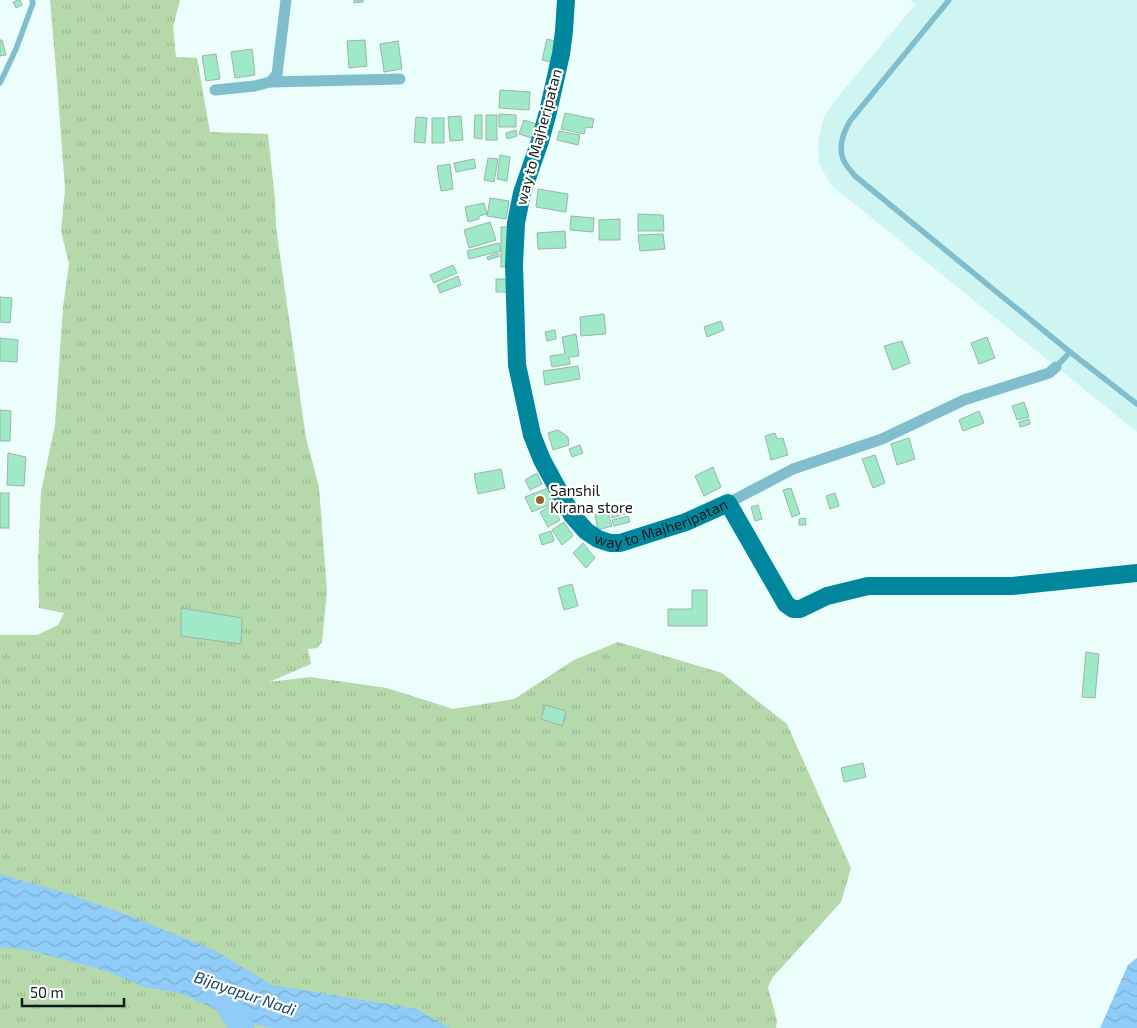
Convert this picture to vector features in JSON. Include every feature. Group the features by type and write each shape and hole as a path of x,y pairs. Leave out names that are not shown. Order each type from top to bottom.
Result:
{"main road":[{"name":"way to Majheripatan","path":"566,0 561,54 548,112 522,193 516,223 514,266 517,365 532,435 546,468 572,515 586,530 598,540 620,543 686,522 728,502 786,604 793,609 800,609 827,596 868,586 1012,586 1137,573"}],"street":[{"path":"270,82 277,74 286,0"},
{"path":"215,90 255,86 270,82 400,79"},
{"path":"728,502 793,468 882,439 964,400 1050,373 1056,367"}],"lane":[{"path":"0,83 16,49 33,3 32,0"},
{"path":"950,0 850,121 843,133 841,147 844,162 855,176 1070,352 1137,404"},
{"path":"1056,367 1070,352"}],"shaded area":[{"path":"910,0 1137,0 1137,432 832,186 819,165 818,143 824,116 915,5"}],"green space":[{"path":"50,0 180,0 173,27 176,57 197,58 210,132 268,134 276,227 306,438 319,487 327,591 322,642 317,648 308,649 311,664 269,682 310,677 387,688 453,709 514,699 574,660 618,642 722,673 787,724 851,868 841,902 773,977 768,987 777,1021 776,1028 0,1028 0,635 37,635 58,625 64,613 39,608 38,559 41,492 55,425 63,307 69,264 61,231 65,189"}],"water":[{"name":"Bijayapur Nadi","path":"0,874 69,894 214,950 272,985 417,1009 450,1028 272,1028 245,1022 179,993 145,987 103,970 28,950 0,947"},
{"path":"1137,958 1137,1028 1100,1028 1128,965"}],"building":[{"path":"20,0 22,5 16,8 13,2"},
{"path":"354,0 363,0 363,2 354,3"},
{"path":"547,39 561,43 555,63 542,60"},
{"path":"0,40 2,40 6,55 0,56"},
{"path":"365,40 367,66 349,68 347,41"},
{"path":"398,41 402,69 384,72 380,44"},
{"path":"252,49 255,75 235,78 231,52"},
{"path":"216,54 220,79 206,81 202,56"},
{"path":"500,90 530,92 529,110 499,108"},
{"path":"565,113 594,119 592,128 586,127 584,134 561,129"},
{"path":"499,114 516,115 516,127 499,127"},
{"path":"475,115 482,115 482,139 474,138"},
{"path":"486,115 497,115 497,140 486,140"},
{"path":"461,116 463,140 450,141 448,117"},
{"path":"416,117 427,118 425,143 414,142"},
{"path":"432,118 444,118 444,143 432,143"},
{"path":"524,120 536,124 532,138 519,134"},
{"path":"516,130 517,136 507,139 506,133"},
{"path":"559,131 580,135 578,145 557,140"},
{"path":"500,155 510,157 507,181 497,179"},
{"path":"488,158 498,159 494,182 484,180"},
{"path":"474,159 476,168 456,172 454,163"},
{"path":"450,164 453,189 441,191 437,166"},
{"path":"538,189 568,194 566,212 536,207"},
{"path":"490,198 509,201 506,219 487,216"},
{"path":"484,203 487,214 479,216 479,219 468,222 465,207"},
{"path":"638,214 663,215 664,231 638,231"},
{"path":"571,216 594,218 593,232 570,230"},
{"path":"620,219 620,240 599,240 599,220"},
{"path":"490,222 496,240 469,248 464,230"},
{"path":"501,227 510,227 510,267 501,267"},
{"path":"565,231 566,248 538,249 537,233"},
{"path":"663,234 665,249 640,251 638,235"},
{"path":"499,243 501,251 469,259 467,251"},
{"path":"498,253 500,256 488,260 487,257"},
{"path":"453,265 457,273 434,283 430,275"},
{"path":"458,276 461,285 440,293 437,285"},
{"path":"496,279 508,279 508,292 496,292"},
{"path":"0,297 12,298 10,323 0,322"},
{"path":"604,314 606,334 581,336 580,317"},
{"path":"721,321 724,330 707,337 704,327"},
{"path":"555,330 556,339 547,341 545,332"},
{"path":"576,334 579,356 569,357 570,364 552,367 550,356 565,354 562,337"},
{"path":"987,337 995,358 979,364 971,343"},
{"path":"0,338 18,340 17,362 0,361"},
{"path":"902,341 910,363 893,370 884,346"},
{"path":"578,366 580,379 545,385 543,371"},
{"path":"1024,402 1029,417 1017,420 1012,406"},
{"path":"0,410 11,411 10,441 0,441"},
{"path":"979,411 984,423 963,431 959,420"},
{"path":"1029,419 1030,424 1020,427 1019,422"},
{"path":"558,430 568,437 569,445 553,450 548,433"},
{"path":"775,433 777,439 783,438 788,455 771,460 765,436"},
{"path":"909,438 915,459 897,465 891,444"},
{"path":"580,445 583,453 572,457 569,449"},
{"path":"8,453 26,457 24,486 7,485"},
{"path":"875,455 885,483 873,488 862,459"},
{"path":"713,467 721,487 704,496 695,476"},
{"path":"501,469 505,488 478,494 474,474"},
{"path":"537,473 542,484 530,490 525,480"},
{"name":"Sanshil Kirana store","path":"548,488 554,503 532,512 525,497"},
{"path":"791,488 800,514 792,517 783,490"},
{"path":"0,493 9,493 9,528 0,528"},
{"path":"835,493 839,506 830,509 826,496"},
{"path":"552,505 560,520 548,527 540,512"},
{"path":"625,505 628,513 612,518 611,509"},
{"path":"758,505 762,519 755,521 751,507"},
{"path":"608,512 612,526 598,530 595,515"},
{"path":"628,516 630,522 614,526 612,520"},
{"path":"805,518 806,525 799,525 799,519"},
{"path":"564,522 573,536 562,545 552,530"},
{"path":"551,531 554,541 542,545 539,535"},
{"path":"583,543 595,558 586,568 573,553"},
{"path":"572,584 578,606 564,610 558,588"},
{"path":"692,590 707,590 707,626 668,626 668,609 692,609"},
{"path":"181,608 242,618 241,644 181,636"},
{"path":"1086,652 1099,654 1095,698 1082,697"},
{"path":"545,705 566,711 562,726 541,719"},
{"path":"863,763 866,777 844,782 841,768"}],"waterway":[{"name":"Bijayapur Nadi","path":"218,989 242,1028"}],"place":[{"name":"Sanshil Kirana store","path":"540,500"}]}
